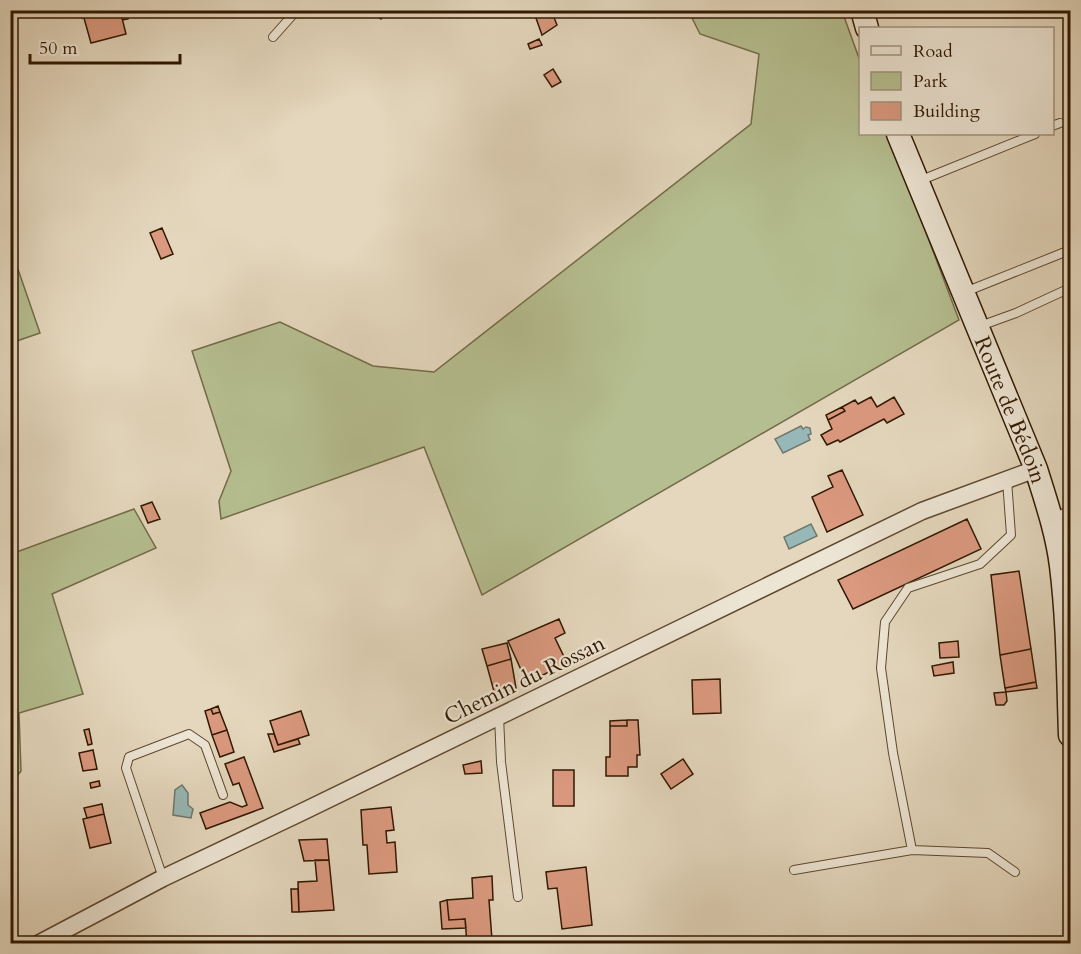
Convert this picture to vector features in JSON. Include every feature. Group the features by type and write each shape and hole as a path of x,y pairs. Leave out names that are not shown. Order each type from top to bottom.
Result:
{"main road":[{"path":"862,10 867,27"},
{"name":"Route de Bédoin","path":"898,135 1036,469 1066,514 1061,565 1071,735"}],"street":[{"name":"Chemin du Rossan","path":"38,944 163,878 302,813 922,512 1036,469"}],"lane":[{"path":"273,37 297,10"},
{"path":"919,182 1033,135"},
{"path":"964,292 1071,250"},
{"path":"979,326 1016,313 1071,288"},
{"path":"912,850 893,753 881,668 885,622 908,588 980,564 1011,536 1007,480"},
{"path":"498,716 501,762 518,897"},
{"path":"163,878 126,768 129,757 189,734 205,745 223,795"},
{"path":"794,870 912,850 988,853 1015,872"}],"green space":[{"path":"688,10 842,11 859,58 859,135 889,135 959,320 482,595 424,447 221,519 219,501 231,471 192,351 280,322 373,366 434,372 751,124 759,54 700,34"},
{"path":"11,249 40,333 10,343"},
{"path":"134,509 156,548 52,594 83,694 19,713 21,771 11,784 11,554"}],"water":[{"path":"801,426 803,429 810,428 811,434 808,435 810,440 783,453 775,439"},
{"path":"811,524 817,536 789,549 784,537"},
{"path":"182,785 188,793 188,805 193,809 191,818 173,815 175,790"}],"building":[{"path":"77,10 120,10 126,34 91,43 84,18 81,14 78,15"},
{"path":"120,10 126,10 128,19 123,20"},
{"path":"368,10 387,10 381,19"},
{"path":"547,10 551,10 557,25 542,35 536,18"},
{"path":"539,39 542,45 530,49 528,44"},
{"path":"553,69 561,82 552,87 544,75"},
{"path":"162,228 173,254 161,259 150,233"},
{"path":"871,397 877,407 894,397 904,414 887,423 884,419 840,442 838,440 827,445 821,435 832,429 828,420 845,411 842,407 855,400 858,404"},
{"path":"842,407 845,411 828,420 826,415"},
{"path":"842,470 863,515 827,532 812,497 833,487 828,476"},
{"path":"152,502 160,519 148,523 141,506"},
{"path":"967,519 981,549 853,609 838,580"},
{"path":"1019,571 1031,649 1000,655 991,575"},
{"path":"559,619 565,633 555,638 567,663 527,683 508,641"},
{"path":"958,641 959,657 940,658 939,643"},
{"path":"507,643 511,659 487,666 482,649"},
{"path":"1031,649 1036,682 1005,688 1000,655"},
{"path":"511,659 516,688 495,695 487,666"},
{"path":"953,662 954,673 934,676 932,666"},
{"path":"720,679 721,713 693,714 692,680"},
{"path":"1036,682 1037,688 1006,692 1005,688"},
{"path":"1006,692 1007,701 1004,705 996,705 994,693"},
{"path":"218,706 220,712 213,714 211,709"},
{"path":"211,709 213,714 220,712 227,730 212,735 205,711"},
{"path":"301,711 309,735 278,745 270,721"},
{"path":"627,720 638,720 640,755 637,755 637,767 628,767 628,776 606,776 606,757 610,757 610,726 627,726"},
{"path":"627,720 627,726 610,726 610,721"},
{"path":"89,729 92,744 88,745 84,730"},
{"path":"227,730 234,752 220,757 212,735"},
{"path":"268,734 274,734 278,745 298,739 300,744 274,752"},
{"path":"93,750 97,769 83,771 79,753"},
{"path":"244,757 263,808 206,829 200,813 230,802 242,807 247,805 239,783 233,785 225,764"},
{"path":"683,759 693,774 671,789 661,774"},
{"path":"481,761 482,773 465,774 463,765"},
{"path":"553,770 574,770 574,806 553,806"},
{"path":"99,781 100,786 91,788 90,783"},
{"path":"102,804 104,814 87,818 84,808"},
{"path":"391,807 394,830 386,831 387,843 395,842 397,872 369,874 367,845 363,845 361,810"},
{"path":"104,814 111,843 90,848 83,819"},
{"path":"327,839 329,860 304,861 299,840"},
{"path":"315,860 329,860 334,910 299,912 298,882 317,881"},
{"path":"586,867 592,925 562,929 557,888 548,889 546,872"},
{"path":"492,876 493,900 489,900 492,940 503,938 503,944 467,944 465,919 449,920 447,900 473,898 472,878"},
{"path":"291,889 298,889 299,912 292,912"},
{"path":"447,900 449,920 465,919 466,928 442,929 440,902"},
{"path":"988,938 989,944 947,943"}]}
